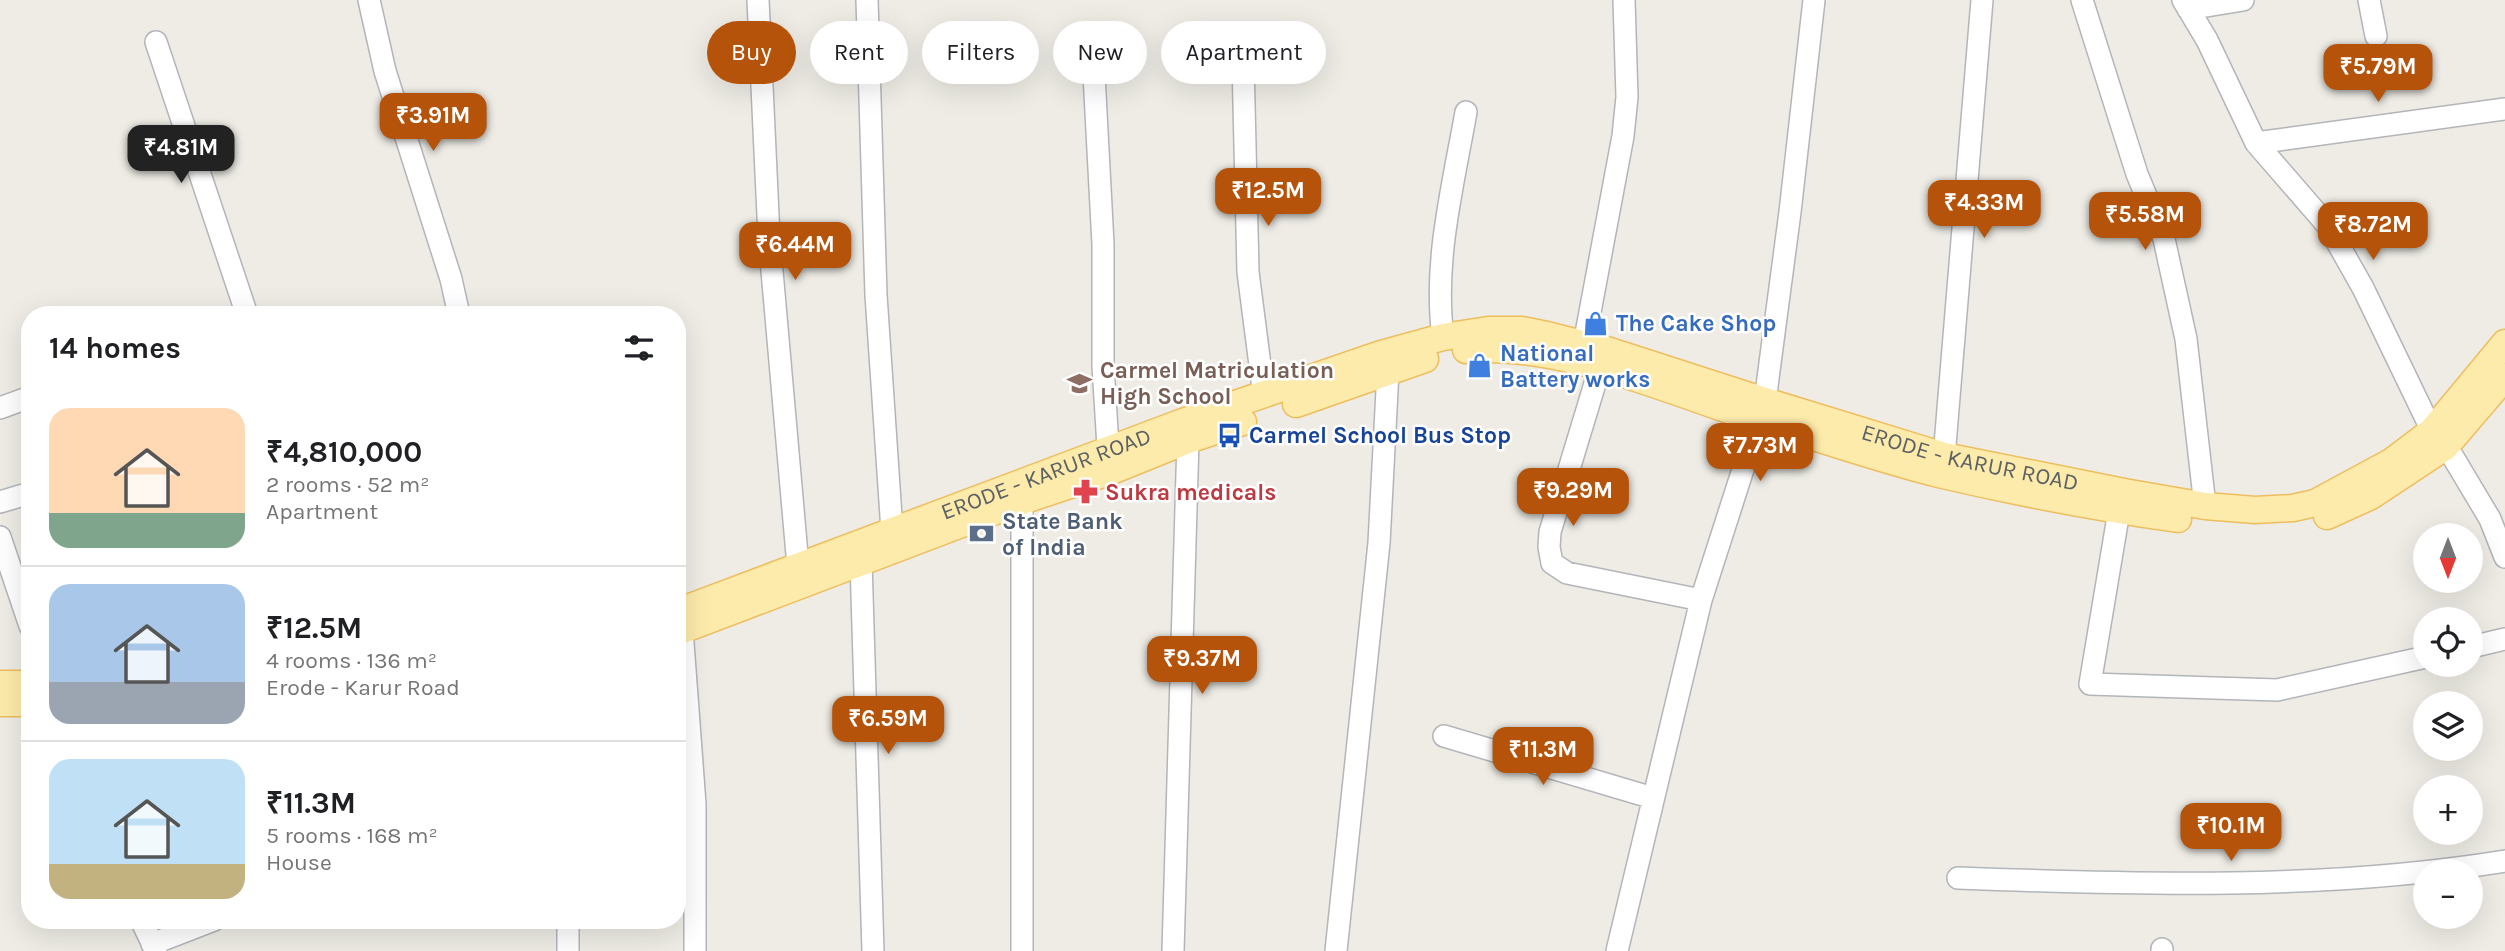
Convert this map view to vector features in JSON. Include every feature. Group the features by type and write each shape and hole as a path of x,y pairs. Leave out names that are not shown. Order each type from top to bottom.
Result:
{"main road":[{"name":"ERODE - KARUR ROAD","path":"686,623 861,562 1022,501 1109,462 1180,424 1381,354 1443,337 1488,330 1521,330 1584,344 1761,410"},
{"name":"ERODE - KARUR ROAD","path":"1943,465 2205,506 2255,510 2293,508 2315,503 2391,461 2438,439 2505,343"},
{"name":"ERODE - KARUR ROAD","path":"686,622 798,566 1014,484 1188,440 1451,351 1488,348 1533,351 1761,410 1943,465 2119,510 2207,524 2274,526 2315,521 2371,496 2505,377"},
{"path":"0,684 21,684"},
{"path":"0,703 21,703"}],"street":[{"path":"369,0 385,71 451,279 457,306"},
{"path":"758,0 769,237 798,566"},
{"path":"867,0 876,295 891,531"},
{"path":"1584,344 1623,136 1627,97 1624,0"},
{"path":"1617,951 1701,600 1761,410 1790,212 1814,0"},
{"path":"1943,465 1982,0"},
{"path":"2082,0 2137,174 2164,239 2186,339 2205,506"},
{"path":"2243,0 2185,4 2207,40 2256,142 2328,226 2363,288 2438,439 2453,457 2490,519 2505,557"},
{"path":"2369,0 2376,36"},
{"path":"156,42 241,306"},
{"path":"1094,84 1103,244 1103,366 1109,462"},
{"path":"1244,84 1248,272 1264,396"},
{"path":"2256,142 2505,109"},
{"path":"1443,337 1439,279 1466,112"},
{"path":"1600,368 1550,532 1552,563 1567,573 1701,600"},
{"path":"1336,951 1379,543 1388,371"},
{"path":"0,408 21,400"},
{"path":"1173,951 1188,440"},
{"path":"0,502 21,496"},
{"path":"1022,501 1022,951"},
{"path":"2119,510 2090,684 2277,690 2413,660"},
{"path":"0,537 21,599"},
{"path":"861,562 873,951"},
{"path":"2483,644 2505,639"},
{"path":"686,703 695,804 695,951"},
{"path":"1444,736 1653,797"},
{"path":"1958,878 2262,884 2453,869 2505,861"},
{"path":"145,929 154,947 194,929"},
{"path":"568,929 568,951"}],"place":[{"name":"The Cake Shop","path":"1596,323"},
{"name":"National Battery works","path":"1480,366"},
{"name":"Carmel Matriculation High School","path":"1080,383"},
{"name":"Carmel School Bus Stop","path":"1229,435"},
{"name":"Sukra medicals","path":"1085,492"},
{"name":"State Bank of India","path":"982,534"}]}
